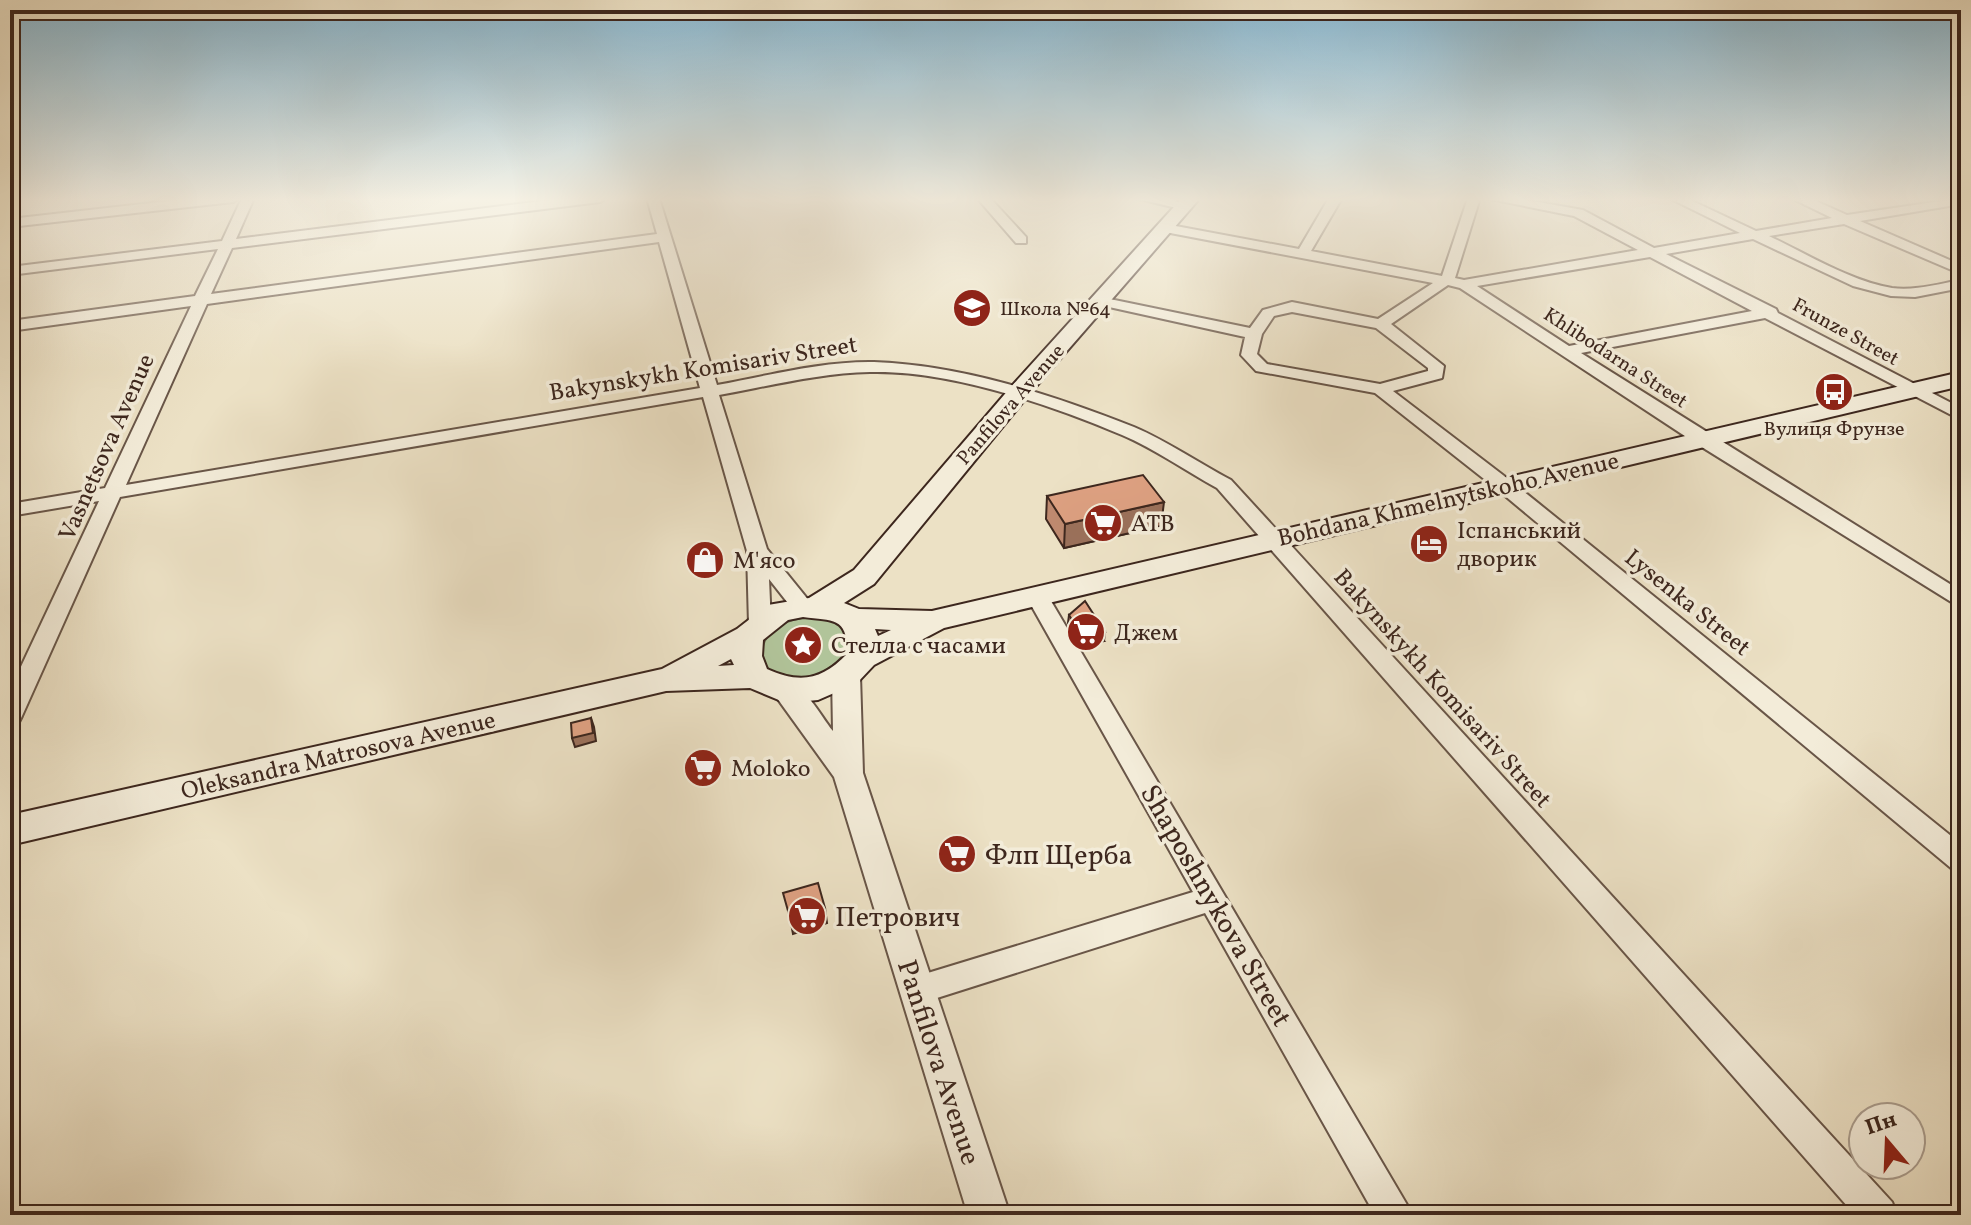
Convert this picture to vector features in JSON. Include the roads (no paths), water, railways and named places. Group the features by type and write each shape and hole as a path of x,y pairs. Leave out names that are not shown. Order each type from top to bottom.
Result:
{"main road":[{"name":"Panfilova Avenue","path":"810,607 864,577 1018,393 1141,255"},
{"name":"Bohdana Khmelnytskoho Avenue","path":"935,620 1961,379"},
{"name":"Panfilova Avenue","path":"855,619 864,577"},
{"path":"666,680 754,630 779,612 810,607 838,611 855,619 935,620"},
{"path":"855,619 863,635 855,666"},
{"path":"666,680 754,676 786,691 818,688 935,620"},
{"path":"754,630 746,656 754,676"},
{"name":"Oleksandra Matrosova Avenue","path":"10,830 666,680"}],"street":[{"path":"10,271 142,255"},
{"name":"Vasnetsova Avenue","path":"10,716 222,255"},
{"path":"10,326 533,255"},
{"path":"670,255 757,551 754,630"},
{"name":"Khlibodarna Street","path":"1314,255 1456,282 1961,601"},
{"path":"1456,282 1462,255"},
{"path":"1381,324 1456,282 1633,255"},
{"name":"Frunze Street","path":"1660,255 1961,415"},
{"path":"1798,255 1858,283 1891,292 1915,293 1961,284"},
{"path":"1928,255 1961,270"},
{"path":"1942,289 1961,297"},
{"path":"1100,301 1254,334"},
{"path":"1292,307 1381,324 1437,369 1430,377 1380,389 1262,368 1249,355 1254,334 1268,313 1292,307"},
{"path":"1566,351 1771,312"},
{"name":"Bakynskykh Komisariv Street","path":"10,510 841,369 872,367 932,372 1018,393 1130,432 1224,484 1879,1215"},
{"name":"Lysenka Street","path":"1380,389 1505,486 1961,860"},
{"path":"757,551 810,607"},
{"name":"Shaposhnykova Street","path":"1037,596 1395,1215"},
{"name":"Panfilova Avenue","path":"848,773 855,666"},
{"name":"Panfilova Avenue","path":"786,691 848,773 989,1215"},
{"path":"918,990 1212,898"}],"place":[{"name":"Школа №64","path":"972,308"},
{"name":"Вулиця Фрунзе","path":"1834,392"},
{"name":"ATB","path":"1103,523"},
{"name":"Іспанський дворик","path":"1429,544"},
{"name":"М'ясо","path":"705,560"},
{"name":"Джем","path":"1086,632"},
{"name":"Стелла с часами","path":"803,645"},
{"name":"Moloko","path":"703,768"},
{"name":"Флп Щерба","path":"957,854"},
{"name":"Петрович","path":"807,916"}]}
